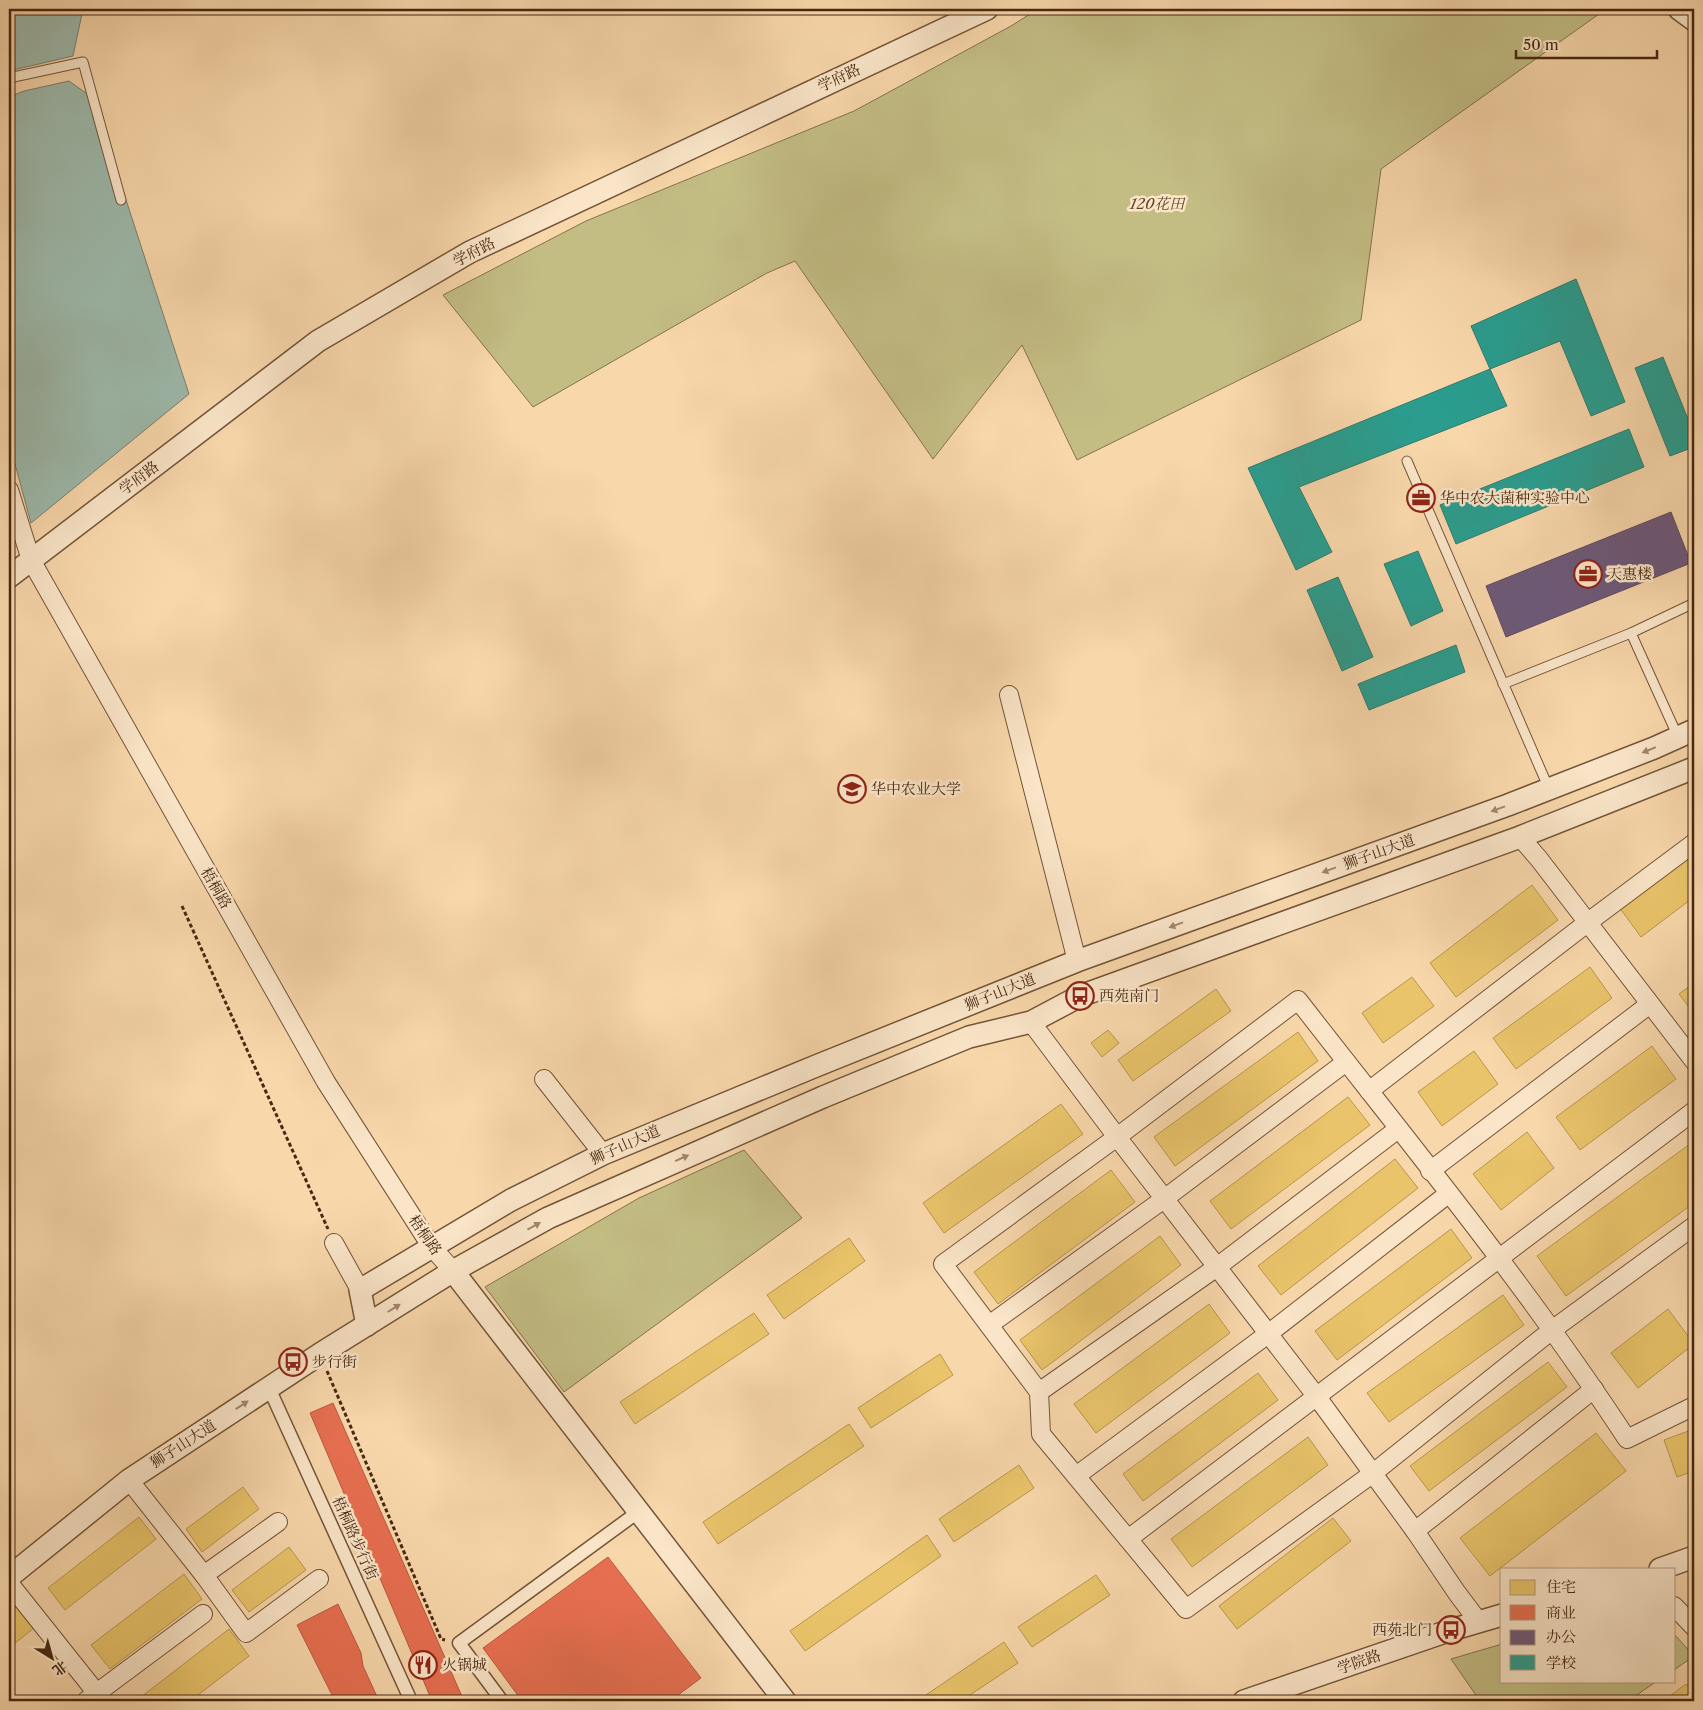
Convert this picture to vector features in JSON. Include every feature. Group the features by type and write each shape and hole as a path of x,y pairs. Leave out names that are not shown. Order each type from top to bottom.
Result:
{"street":[{"name":"学府路","path":"9,577 318,341 470,252 988,9"},
{"path":"1679,9 1694,20"},
{"name":"梧桐路","path":"9,490 31,560 326,1082 431,1246 453,1271"},
{"path":"1009,696 1077,961"},
{"name":"狮子山大道","path":"360,1290 511,1200 603,1154 1077,961 1549,789 1686,734"},
{"name":"狮子山大道","path":"9,1577 128,1480 367,1324 453,1271 548,1218 823,1097 969,1037 1032,1022 1080,996 1520,837 1694,768"},
{"path":"1520,837 1694,1062"},
{"path":"1368,1091 1694,843"},
{"path":"1694,1226 1552,1330 1372,1474 1186,1609 1041,1434 1040,1392 943,1264 1117,1137 1298,1000 1552,1330 1627,1439 1694,1406"},
{"path":"1430,1170 1650,1004"},
{"path":"1032,1022 1164,1199 1317,1397 1478,1622"},
{"path":"989,1325 1164,1199 1346,1062"},
{"path":"544,1079 603,1154"},
{"path":"1128,1539 1694,1111"},
{"path":"1040,1392 1217,1267 1398,1129"},
{"path":"1076,1476 1268,1334 1448,1194"},
{"path":"334,1243 360,1290 367,1324"},
{"path":"453,1271 785,1701"},
{"name":"梧桐路步行街","path":"269,1388 411,1701"},
{"path":"1414,1531 1594,1389"},
{"path":"128,1480 204,1575 246,1633 319,1579"},
{"path":"502,1701 459,1643 638,1512"},
{"path":"204,1575 278,1522"},
{"path":"1663,1568 1694,1557"},
{"path":"9,1583 95,1699 203,1614"},
{"path":"1676,1608 1694,1627"},
{"name":"学院路","path":"1244,1701 1500,1616"}],"lane":[{"path":"9,78 83,62 121,200"},
{"path":"1407,461 1549,789"},
{"path":"1503,684 1632,633 1694,603"},
{"path":"1632,633 1686,734"}],"path":[{"path":"182,906 334,1243"},
{"path":"320,1354 441,1640 459,1643"}],"green space":[{"name":"120花田","path":"1038,9 1606,9 1381,169 1361,320 1077,460 1022,345 933,459 795,261 767,273 533,407 443,295 586,221 854,111 1011,26"},
{"path":"744,1150 802,1218 564,1392 485,1287 639,1198"},
{"path":"1676,1636 1694,1656 1676,1669"},
{"path":"1500,1645 1500,1682 1656,1682 1628,1701 1480,1701 1451,1659"}],"shaded area":[{"path":"9,9 83,9 73,56 9,71"},
{"path":"69,81 93,98 189,394 31,523 9,442 9,97 24,91"}],"building: 住宅":[{"path":"1694,851 1694,897 1641,937 1619,907"},
{"path":"1532,885 1558,920 1456,997 1430,963"},
{"path":"1590,967 1612,998 1516,1069 1493,1038"},
{"path":"1412,977 1434,1006 1383,1043 1362,1013"},
{"path":"1694,983 1694,1014 1679,994"},
{"path":"1216,989 1231,1011 1133,1081 1118,1060"},
{"path":"1108,1030 1119,1043 1102,1057 1091,1043"},
{"path":"1298,1032 1318,1061 1175,1166 1154,1137"},
{"path":"1652,1046 1676,1079 1580,1150 1556,1117"},
{"path":"1474,1051 1498,1084 1442,1126 1418,1092"},
{"path":"1348,1097 1370,1125 1231,1229 1210,1201"},
{"path":"1061,1104 1083,1134 944,1233 923,1203"},
{"path":"1527,1132 1554,1168 1501,1210 1473,1174"},
{"path":"1694,1141 1694,1203 1566,1296 1537,1256"},
{"path":"1395,1159 1418,1188 1281,1295 1258,1266"},
{"path":"1111,1170 1135,1202 998,1304 974,1272"},
{"path":"1451,1229 1472,1258 1337,1360 1315,1331"},
{"path":"1160,1236 1181,1265 1042,1370 1020,1340"},
{"path":"849,1238 865,1261 784,1319 767,1295"},
{"path":"1503,1295 1524,1325 1389,1422 1367,1393"},
{"path":"1209,1304 1230,1333 1096,1433 1074,1404"},
{"path":"1668,1309 1694,1344 1638,1388 1611,1353"},
{"path":"754,1313 769,1334 635,1424 620,1402"},
{"path":"940,1354 953,1375 871,1428 858,1408"},
{"path":"1548,1362 1567,1387 1429,1491 1410,1466"},
{"path":"1258,1373 1278,1400 1143,1501 1123,1474"},
{"path":"849,1424 864,1446 718,1544 703,1522"},
{"path":"1694,1429 1694,1471 1677,1477 1664,1440"},
{"path":"1596,1433 1626,1471 1490,1576 1460,1538"},
{"path":"1308,1437 1328,1465 1192,1567 1171,1539"},
{"path":"1019,1465 1034,1488 954,1542 939,1519"},
{"path":"243,1487 259,1509 202,1552 186,1529"},
{"path":"139,1517 156,1539 65,1610 48,1588"},
{"path":"1333,1518 1351,1541 1237,1629 1219,1606"},
{"path":"927,1535 941,1556 805,1651 790,1631"},
{"path":"289,1547 306,1570 249,1612 232,1590"},
{"path":"184,1574 202,1599 110,1669 91,1645"},
{"path":"1096,1575 1110,1595 1032,1647 1018,1627"},
{"path":"17,1606 34,1628 9,1648 9,1613"},
{"path":"229,1629 249,1656 190,1701 145,1701 141,1697"},
{"path":"1004,1642 1018,1663 961,1701 917,1701"},
{"path":"1686,1684 1694,1695 1694,1701 1663,1701"}],"building: 商业":[{"path":"333,1403 464,1701 432,1701 310,1413"},
{"path":"608,1557 701,1678 670,1701 522,1701 483,1648"},
{"path":"338,1604 361,1653 363,1666 379,1701 335,1701 297,1625"}],"building: 办公":[{"name":"天惠楼","path":"1671,512 1691,563 1506,637 1486,586"}],"building: 学校":[{"path":"1576,279 1625,402 1591,416 1560,341 1490,369 1471,326"},
{"path":"1663,357 1694,434 1694,447 1670,456 1635,368"},
{"path":"1490,369 1507,406 1299,487 1332,552 1296,570 1248,468"},
{"path":"1629,429 1644,467 1456,544 1440,505"},
{"path":"1418,551 1443,611 1411,626 1384,564"},
{"path":"1338,577 1373,657 1342,671 1307,590"},
{"path":"1456,645 1465,672 1369,710 1358,684"}],"place":[{"name":"华中农大菌种实验中心","path":"1421,498"},
{"name":"天惠楼","path":"1588,574"},
{"name":"华中农业大学","path":"852,789"},
{"name":"西苑南门","path":"1080,996"},
{"name":"步行街","path":"293,1362"},
{"name":"西苑北门","path":"1451,1630"},
{"name":"火锅城","path":"423,1665"}]}
